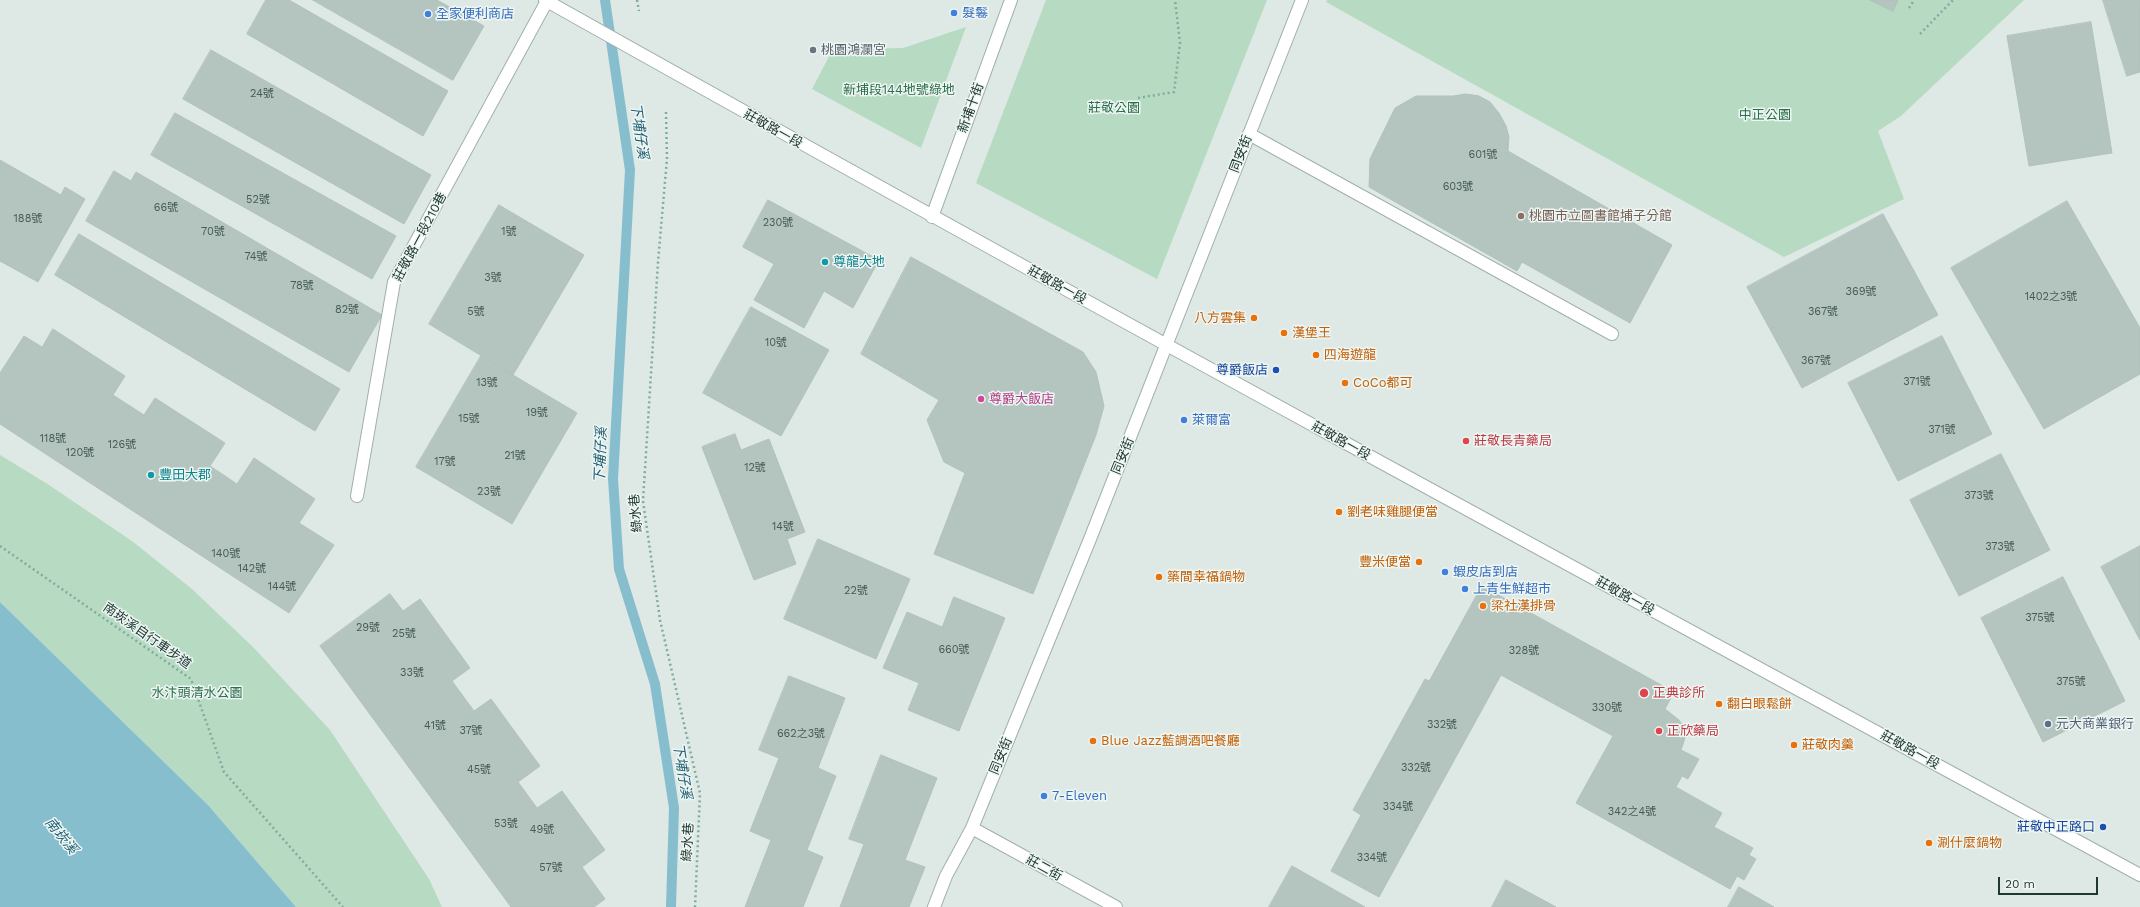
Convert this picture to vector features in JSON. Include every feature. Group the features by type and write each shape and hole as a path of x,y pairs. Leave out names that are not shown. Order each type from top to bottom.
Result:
{"street":[{"name":"新埔十街","path":"932,217 1011,0"},
{"name":"同安街","path":"934,907 946,876 972,828 1087,547 1248,134 1302,0"},
{"name":"莊敬路一段","path":"546,1 685,80 1166,346 2140,876"},
{"name":"莊敬路一段210巷","path":"357,496 394,282 546,1"},
{"path":"1248,134 1612,334"},
{"name":"莊二街","path":"972,828 1116,907"}],"path":[{"path":"637,0 639,11"},
{"path":"1138,98 1174,92 1180,43 1175,0"},
{"path":"1909,8 1914,0"},
{"path":"1920,34 1953,0"},
{"name":"綠水巷","path":"666,112 667,159 658,262 643,501 660,620 700,793 695,907"},
{"name":"南崁溪自行車步道","path":"0,546 191,679 224,772 343,907"}],"green space":[{"name":"莊敬公園","path":"1046,0 1267,0 1157,279 976,183"},
{"name":"中正公園","path":"1327,0 2024,0 1901,116 1878,131 1904,199 1784,257 1326,2"},
{"name":"新埔段144地號綠地","path":"966,27 921,148 812,89 836,43 861,49 903,48"},
{"name":"水汴頭清水公園","path":"0,455 46,483 132,541 192,589 254,648 330,730 429,879 442,907 296,907 208,805 0,602"}],"water":[{"name":"南崁溪","path":"0,602 208,805 296,907 0,907"}],"building":[{"path":"266,0 289,0 448,91 423,136 247,34"},
{"path":"313,0 437,0 484,26 453,80"},
{"path":"1870,0 1898,0 1893,11"},
{"path":"2103,0 2140,0 2140,72 2127,76"},
{"path":"2091,22 2112,153 2029,166 2007,36"},
{"path":"211,50 431,175 404,224 183,99"},
{"name":"桃園市立圖書館埔子分館","path":"1466,94 1479,96 1490,102 1499,113 1506,126 1509,137 1508,151 1672,245 1630,323 1522,262 1517,271 1369,187 1370,159 1395,108 1416,96 1453,96"},
{"path":"175,113 396,236 372,279 151,155"},
{"path":"0,160 61,195 65,187 85,199 38,282 0,261"},
{"path":"114,171 131,181 136,172 382,315 349,372 86,221"},
{"name":"尊龍大地","path":"768,200 879,260 853,308 824,291 804,328 754,300 774,264 743,247"},
{"path":"2067,201 2140,328 2140,374 2044,429 1951,268"},
{"path":"499,205 584,255 513,375 429,324"},
{"path":"1883,214 1938,315 1802,388 1747,287"},
{"path":"79,234 340,389 315,431 55,275"},
{"path":"911,257 1083,352 1096,372 1104,406 1096,435 1033,594 934,554 965,473 944,462 927,420 939,400 861,354"},
{"path":"751,307 829,350 781,436 703,393"},
{"name":"豐田大郡","path":"53,329 125,376 113,395 144,415 155,398 225,443 210,466 237,484 254,458 315,499 299,523 334,545 289,613 0,424 0,373 24,336 42,347"},
{"path":"1942,336 1992,434 1898,481 1848,383"},
{"path":"481,356 577,413 512,524 416,467"},
{"path":"735,434 741,450 769,439 805,532 787,539 796,564 754,580 702,447"},
{"path":"2001,454 2050,550 1959,596 1910,500"},
{"path":"818,539 910,579 876,659 784,619"},
{"path":"2140,546 2140,640 2101,567"},
{"path":"2063,577 2125,701 2043,742 1981,618"},
{"path":"1482,586 1674,692 1665,709 1679,720 1684,728 1686,735 1681,750 1699,759 1688,779 1682,776 1676,787 1722,813 1714,827 1753,848 1749,855 1756,859 1744,880 1737,876 1730,889 1576,803 1613,736 1501,675 1379,897 1331,871 1361,815 1353,810 1425,679 1429,681"},
{"path":"390,594 403,611 420,599 470,668 452,681 474,711 491,699 540,766 518,782 537,808 562,791 605,850 582,867 605,899 594,907 511,907 320,646"},
{"path":"954,597 1005,618 959,731 908,710 919,683 883,668 907,612 942,627"},
{"path":"789,676 845,698 818,768 836,776 807,850 823,857 803,907 745,907 771,840 750,831 779,758 759,750"},
{"path":"881,755 937,778 905,860 925,867 909,907 840,907 864,844 849,839"},
{"path":"1292,866 1365,907 1269,907"},
{"path":"1506,880 1556,907 1492,907"},
{"path":"1739,887 1774,907 1728,907"}],"waterway":[{"name":"下埔仔溪","path":"605,0 630,170 613,479 619,569 655,684 674,808 671,907"}],"place":[{"name":"髮鬈","path":"954,13"},
{"name":"全家便利商店","path":"428,14"},
{"name":"桃園鴻瀾宮","path":"813,50"},
{"name":"桃園市立圖書館埔子分館","path":"1521,216"},
{"name":"尊龍大地","path":"825,262"},
{"name":"八方雲集","path":"1254,318"},
{"name":"漢堡王","path":"1284,333"},
{"name":"四海遊龍","path":"1316,355"},
{"name":"尊爵飯店","path":"1276,370"},
{"name":"CoCo都可","path":"1345,383"},
{"name":"尊爵大飯店","path":"981,399"},
{"name":"萊爾富","path":"1184,420"},
{"name":"莊敬長青藥局","path":"1466,441"},
{"name":"豐田大郡","path":"151,475"},
{"name":"劉老味雞腿便當","path":"1339,512"},
{"name":"豐米便當","path":"1419,562"},
{"name":"蝦皮店到店","path":"1445,572"},
{"name":"築間幸福鍋物","path":"1159,577"},
{"name":"上青生鮮超市","path":"1465,589"},
{"name":"梁社漢排骨","path":"1483,606"},
{"name":"正典診所","path":"1644,693"},
{"name":"翻白眼鬆餅","path":"1719,704"},
{"name":"元大商業銀行","path":"2048,724"},
{"name":"正欣藥局","path":"1659,731"},
{"name":"Blue Jazz藍調酒吧餐廳","path":"1093,741"},
{"name":"莊敬肉羹","path":"1794,745"},
{"name":"7-Eleven","path":"1044,796"},
{"name":"莊敬中正路口","path":"2103,827"},
{"name":"涮什麼鍋物","path":"1929,843"}]}
